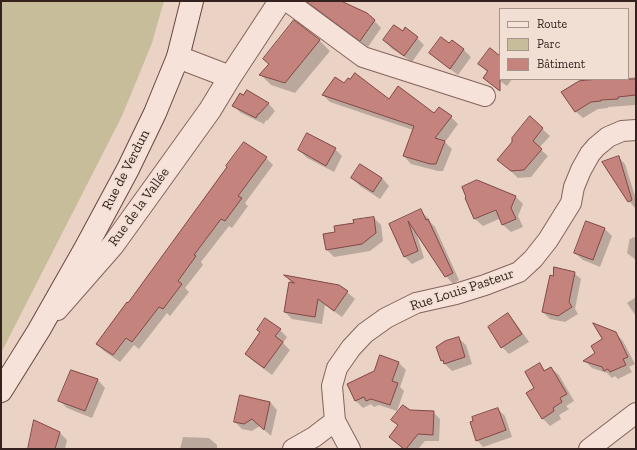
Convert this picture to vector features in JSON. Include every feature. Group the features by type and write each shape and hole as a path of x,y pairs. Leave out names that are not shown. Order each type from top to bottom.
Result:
{"street":[{"name":"Rue de Verdun","path":"39,330 128,169 155,113 178,57 192,1"},
{"name":"Rue de la Vallée","path":"39,330 113,245 210,110 280,1"},
{"path":"287,1 363,57 485,96"},
{"path":"178,57 230,77"},
{"name":"Rue Louis Pasteur","path":"350,449 335,421 332,386 337,368 351,348 365,333 386,318 416,304 485,285 519,272 533,259 548,240 571,203 574,188 581,170 590,154 608,137 622,131 636,130"},
{"path":"1,391 39,330"},
{"path":"589,449 636,413"},
{"path":"292,449 314,437 335,421"}],"green space":[{"path":"1,1 164,1 152,43 122,116 1,353"}],"building":[{"path":"306,1 341,1 367,13 375,20 360,41"},
{"path":"294,20 320,40 285,83 259,75 269,64 263,59"},
{"path":"394,25 403,31 405,27 418,37 404,56 383,40"},
{"path":"441,37 449,43 452,40 464,49 450,69 429,53"},
{"path":"490,48 499,55 500,91 483,78 488,71 478,64"},
{"path":"355,73 389,99 398,86 434,113 439,107 452,116 435,138 445,141 436,164 430,164 403,156 414,126 322,95 335,77 344,83"},
{"path":"636,79 636,95 591,102 575,112 561,92 579,81"},
{"path":"247,90 269,103 256,118 232,106 240,93 243,95"},
{"path":"530,116 543,128 533,141 542,149 524,170 511,171 497,160 512,142 512,138"},
{"path":"307,133 336,148 326,166 298,150"},
{"path":"244,142 267,157 238,196 242,198 225,221 221,219 194,255 196,256 178,281 182,284 163,309 159,307 132,342 126,338 113,355 96,344 127,302 128,303"},
{"path":"619,156 632,200 628,202 602,162"},
{"path":"360,164 382,178 373,192 351,178"},
{"path":"477,180 516,196 511,208 516,219 502,225 496,210 474,219 462,187"},
{"path":"421,209 426,220 428,219 453,273 445,277 408,221 418,251 404,257 389,224"},
{"path":"374,217 376,233 362,244 326,250 323,234 335,232 334,226 354,223 353,220"},
{"path":"586,221 605,228 593,260 574,253"},
{"path":"554,267 575,272 569,302 572,307 558,316 542,312 550,275 553,276"},
{"path":"284,275 339,285 348,291 334,311 318,299 315,317 284,312 289,282 294,283"},
{"path":"508,313 522,334 501,348 488,327"},
{"path":"265,318 281,329 275,336 283,342 264,368 245,354 260,332 257,330"},
{"path":"593,323 616,332 628,357 623,359 626,365 610,372 608,369 604,371 602,367 583,361 595,353 591,346 602,339"},
{"path":"459,337 465,357 444,364 443,360 441,361 436,347 445,341"},
{"path":"380,355 399,362 392,381 398,383 390,405 371,399 366,401 364,397 355,401 347,384 374,371"},
{"path":"540,363 544,371 551,367 567,394 560,398 562,402 553,408 554,411 542,419 526,393 534,388 525,372"},
{"path":"71,370 98,379 85,411 58,401"},
{"path":"240,395 270,402 264,430 252,419 244,424 234,422"},
{"path":"403,405 410,410 434,411 433,435 418,434 406,449 389,437 398,425 391,420"},
{"path":"498,408 506,430 476,441 470,422 473,421 472,417"},
{"path":"34,420 60,432 55,449 28,449"}]}
